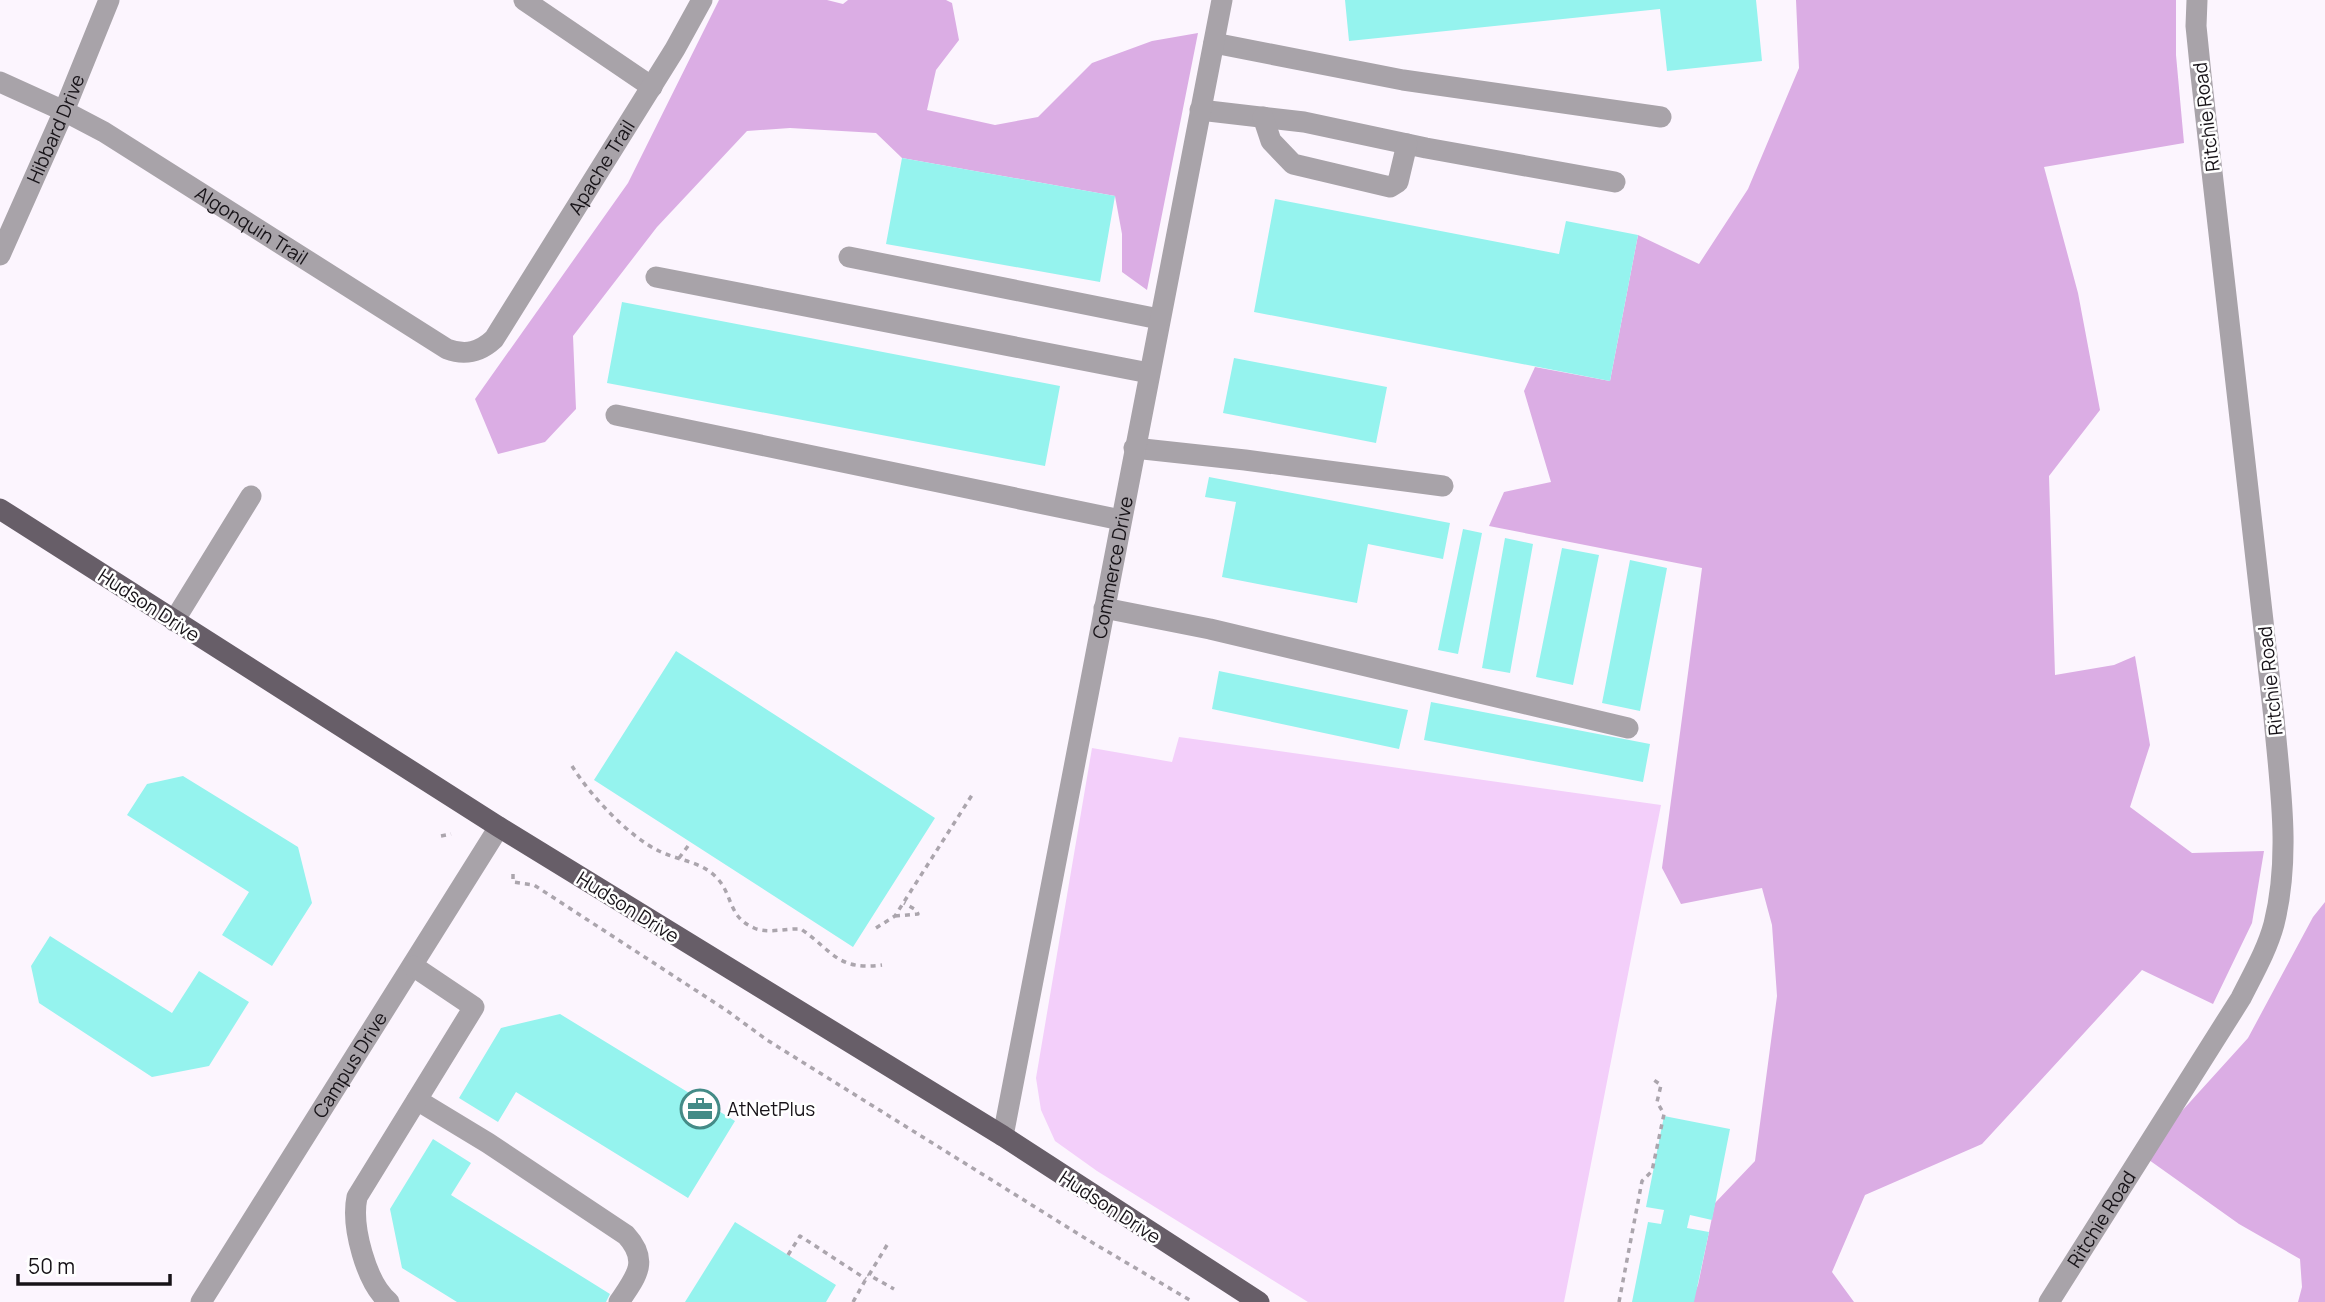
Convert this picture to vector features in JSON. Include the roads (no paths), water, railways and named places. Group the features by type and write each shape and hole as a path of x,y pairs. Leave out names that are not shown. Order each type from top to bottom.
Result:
{"main road":[{"name":"Hudson Drive","path":"0,509 499,827 1003,1136 1259,1302"}],"street":[{"name":"Hibbard Drive","path":"0,255 64,111 109,0"},
{"path":"524,0 652,87"},
{"name":"Apache Trail","path":"497,333 652,87 702,0"},
{"name":"Ritchie Road","path":"2049,1302 2241,998 2261,959 2273,926 2283,871 2282,807 2274,718 2201,75 2196,26 2197,0"},
{"name":"Commerce Drive","path":"1003,1136 1214,43 1217,1"},
{"path":"1214,43 1402,80 1661,117"},
{"name":"Algonquin Trail","path":"0,82 64,111 127,146 447,349 475,352 485,347 497,333"},
{"path":"1200,110 1304,122 1615,182"},
{"path":"1263,117 1271,141 1293,164 1390,187 1398,182 1407,144"},
{"path":"849,257 1159,319"},
{"path":"656,277 1149,373"},
{"path":"616,415 1121,520"},
{"path":"1134,448 1443,486"},
{"path":"174,621 251,496"},
{"path":"1104,608 1210,629 1628,728"},
{"name":"Campus Drive","path":"201,1302 499,827"},
{"path":"389,1302 379,1294 371,1278 356,1226 357,1197 474,1007 412,966"},
{"path":"416,1100 488,1143 626,1235 636,1245 638,1273 619,1302"}],"place":[{"name":"AtNetPlus","path":"700,1109"}]}
